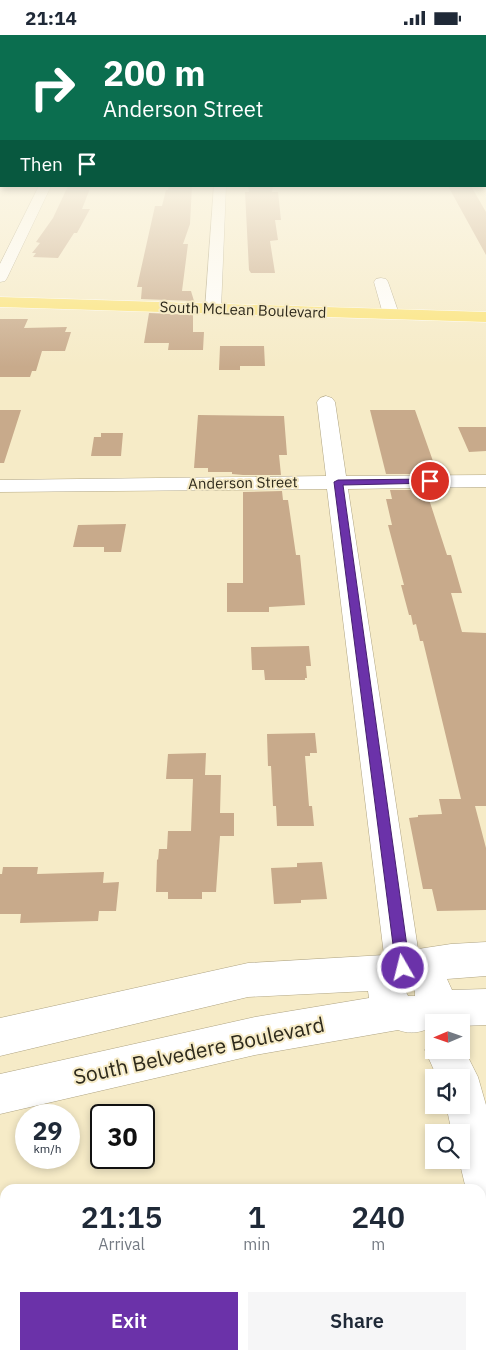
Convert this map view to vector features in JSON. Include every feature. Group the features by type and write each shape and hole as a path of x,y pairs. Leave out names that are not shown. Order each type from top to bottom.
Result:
{"main road":[{"name":"South McLean Boulevard","path":"0,302 486,317"}],"street":[{"path":"0,278 17,244"},
{"path":"213,309 217,244"},
{"path":"381,282 391,315"},
{"path":"326,402 402,970"},
{"name":"Anderson Street","path":"0,485 486,481"},
{"path":"0,1037 248,980 402,970 451,961 486,959"},
{"path":"402,970 388,977 386,992 392,1007 422,1016"},
{"name":"South Belvedere Boulevard","path":"0,1094 255,1036 486,1007"},
{"path":"468,1114 486,1184"}],"building":[{"path":"39,244 67,244 58,258 33,257 36,253 32,253"},
{"path":"147,244 188,244 182,291 191,291 194,301 141,299 142,287 137,287"},
{"path":"248,244 270,244 275,273 251,273 249,270"},
{"path":"480,244 486,244 486,255"},
{"path":"149,313 193,315 193,332 204,332 203,350 168,350 169,343 144,343"},
{"path":"0,319 28,319 24,328 67,327 65,332 71,332 65,351 42,351 36,371 32,371 30,377 0,377"},
{"path":"220,346 264,346 265,366 240,366 240,370 219,370"},
{"path":"0,410 21,410 4,463 0,463"},
{"path":"370,410 415,410 434,464 419,464 421,474 386,474"},
{"path":"198,415 284,416 287,455 279,455 281,475 243,475 232,474 232,472 208,472 208,468 194,468"},
{"path":"458,427 486,427 486,451 469,452"},
{"path":"101,433 123,433 121,456 91,456 94,437 101,437"},
{"path":"390,490 426,490 447,555 451,555 462,593 451,593 462,632 486,633 486,806 475,806 486,848 486,910 437,911 432,889 423,889 409,818 418,817 418,815 442,814 439,799 461,799 423,641 420,641 416,624 413,625 411,615 409,615 401,585 404,585 388,525 392,525 386,499 392,499"},
{"path":"282,491 283,500 288,500 296,555 300,555 305,605 269,607 269,612 227,612 227,583 243,583 243,492"},
{"path":"126,524 121,552 104,552 104,547 73,547 78,525"},
{"path":"309,646 311,666 306,666 307,678 305,680 265,680 264,670 252,670 251,647"},
{"path":"315,733 317,753 310,753 310,756 305,756 309,806 312,806 314,826 277,826 276,806 273,806 271,766 268,766 267,734"},
{"path":"206,753 205,775 221,775 220,813 234,813 234,836 220,836 216,892 202,892 202,899 168,899 168,892 156,892 159,849 167,849 168,831 191,831 193,779 166,779 168,754"},
{"path":"322,862 327,899 301,900 301,903 274,904 271,868 297,867 297,863"},
{"path":"3,867 38,867 37,874 104,872 103,883 119,882 116,911 99,911 98,921 20,923 21,914 0,914 0,874 2,874"}],"route":[{"path":"403,968 338,482 430,481"}]}
